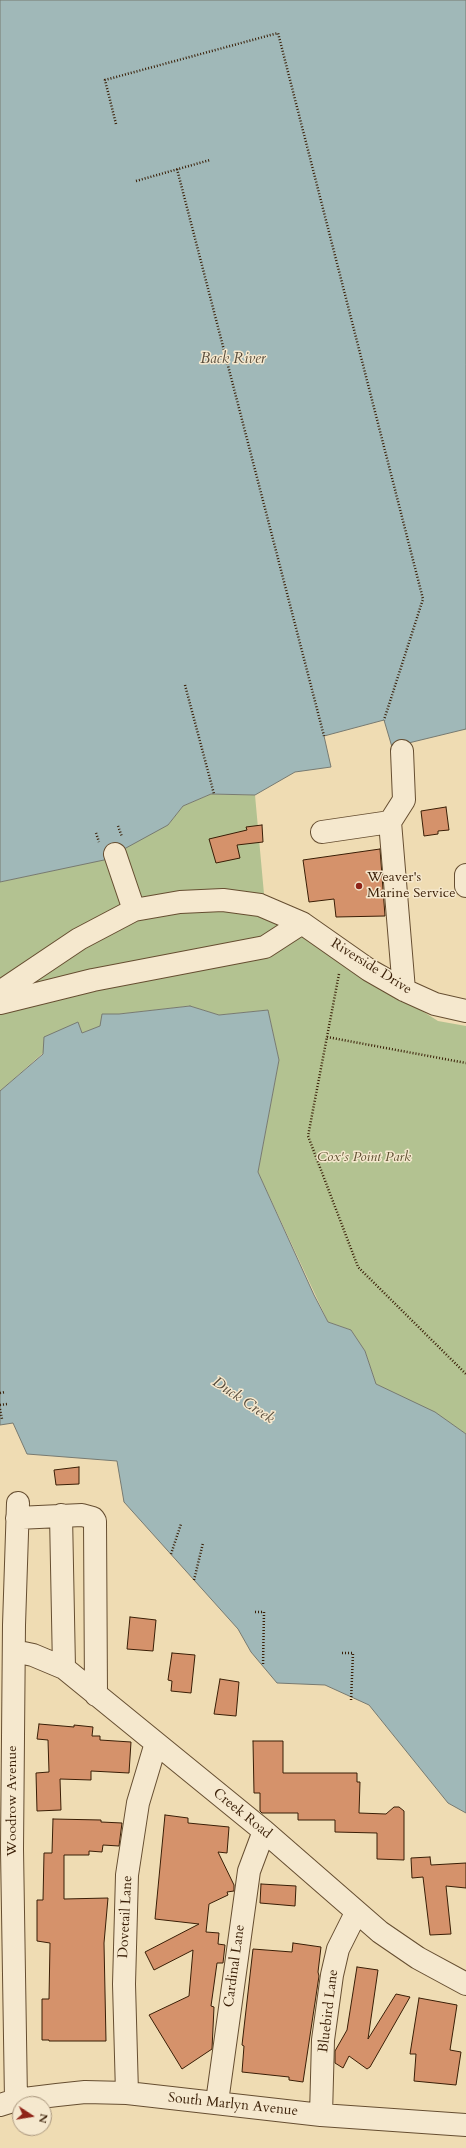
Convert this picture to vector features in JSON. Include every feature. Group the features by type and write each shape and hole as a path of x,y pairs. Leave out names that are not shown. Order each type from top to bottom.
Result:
{"street":[{"path":"402,750 404,800 390,822 404,990"},
{"path":"322,832 390,822"},
{"path":"116,854 134,910"},
{"path":"466,874 466,886"},
{"name":"Riverside Drive","path":"0,992 79,939 134,910 180,902 223,900 260,905 302,923 369,970 404,990 435,1004 466,1011"},
{"path":"0,1003 93,980 265,947 302,923"},
{"name":"Woodrow Avenue","path":"8,2102 17,1510 61,1515"},
{"path":"64,1668 61,1515 89,1516 95,1521 96,1695"},
{"name":"Creek Road","path":"14,1651 33,1655 64,1668 264,1832 356,1913 418,1958 466,1984"},
{"name":"Dovetail Lane","path":"127,2093 124,1984 127,1875 138,1803 156,1744"},
{"name":"Cardinal Lane","path":"217,2102 249,1871 264,1832"},
{"name":"Bluebird Lane","path":"321,2114 324,2040 332,1975 338,1949 356,1913"},
{"name":"South Marlyn Avenue","path":"8,2102 85,2092 127,2093 321,2114 466,2124"}],"path":[{"path":"116,124 105,80 278,33 422,599 384,720"},
{"path":"136,181 210,160"},
{"path":"177,169 324,736"},
{"path":"185,685 214,794"},
{"path":"343,952 308,1136 358,1267 466,1374"},
{"path":"327,1037 466,1063"},
{"path":"0,1393 5,1392"},
{"path":"0,1405 7,1404"},
{"path":"0,1410 2,1419"},
{"path":"170,1554 181,1524"},
{"path":"194,1580 203,1543"},
{"path":"255,1612 264,1612 263,1666"},
{"path":"342,1653 353,1653 351,1701"}],"green space":[{"name":"Cox's Point Park","path":"211,794 255,795 264,894 284,904 325,949 438,1021 466,1026 466,1434 443,1418 376,1384 365,1351 351,1330 328,1322 258,1172 279,1060 268,1010 219,1015 190,1006 119,1014 102,1014 101,1026 82,1033 78,1022 0,1091 0,882 56,870 168,825 183,806"}],"water":[{"name":"Back River","path":"0,0 466,0 466,729 392,747 384,720 324,736 331,767 295,772 255,795 211,794 183,806 168,825 104,860 0,882"},
{"name":"Duck Creek","path":"190,1006 219,1015 268,1010 279,1060 258,1172 314,1295 328,1322 351,1330 365,1351 376,1384 435,1412 466,1434 466,1813 448,1803 369,1705 325,1685 277,1683 251,1652 238,1629 124,1502 117,1461 27,1454 13,1423 0,1425 0,1091 43,1054 44,1037 78,1022 82,1033 100,1026 102,1014 119,1014"}],"building":[{"path":"446,807 449,830 438,831 438,834 424,836 421,811"},
{"path":"262,825 263,842 237,845 240,858 216,863 209,839 247,830 246,827"},
{"name":"Weaver's Marine Service","path":"380,849 385,916 336,917 334,899 309,902 303,860"},
{"path":"79,1467 79,1484 56,1485 54,1470"},
{"path":"130,1617 156,1620 153,1651 127,1649"},
{"path":"172,1653 195,1655 191,1693 171,1691 172,1681 168,1680"},
{"path":"220,1679 239,1682 236,1716 214,1714"},
{"path":"39,1724 93,1727 92,1736 100,1736 100,1740 131,1742 129,1773 91,1771 91,1780 60,1779 61,1810 37,1811 36,1773 49,1772 48,1740 37,1739"},
{"path":"253,1741 283,1741 283,1773 357,1773 357,1782 360,1782 359,1813 386,1814 394,1807 399,1807 404,1811 404,1860 377,1859 377,1833 335,1832 335,1820 298,1820 298,1813 262,1813 260,1811 260,1793 254,1793"},
{"path":"165,1815 188,1818 188,1823 229,1827 227,1853 218,1852 234,1885 234,1891 227,1892 228,1895 209,1904 206,1932 219,1933 218,1944 225,1945 223,1963 217,1963 211,2006 214,2007 212,2049 182,2069 149,2015 189,1996 193,1950 154,1970 145,1952 199,1924 155,1919"},
{"path":"53,1819 101,1820 101,1822 122,1823 119,1846 103,1845 102,1852 89,1851 89,1855 64,1855 64,1899 108,1898 104,1943 106,2041 42,2040 42,1999 49,1999 50,1943 37,1941 37,1900 43,1900 44,1853 52,1853"},
{"path":"430,1857 431,1865 466,1863 466,1888 446,1886 451,1934 430,1935 423,1877 412,1878 411,1858"},
{"path":"261,1884 296,1886 295,1906 260,1903"},
{"path":"293,1943 321,1947 318,1972 319,1976 303,2082 289,2080 289,2077 242,2072 244,2046 242,2045 253,1949 292,1952"},
{"path":"357,1967 378,1970 368,2039 396,1994 410,1997 370,2067 367,2069 349,2056 343,2068 335,2063 335,2051 347,2030"},
{"path":"419,1998 457,2005 450,2050 461,2052 456,2085 414,2081 416,2054 410,2054"}],"place":[{"name":"Weaver's Marine Service","path":"359,886"}]}
